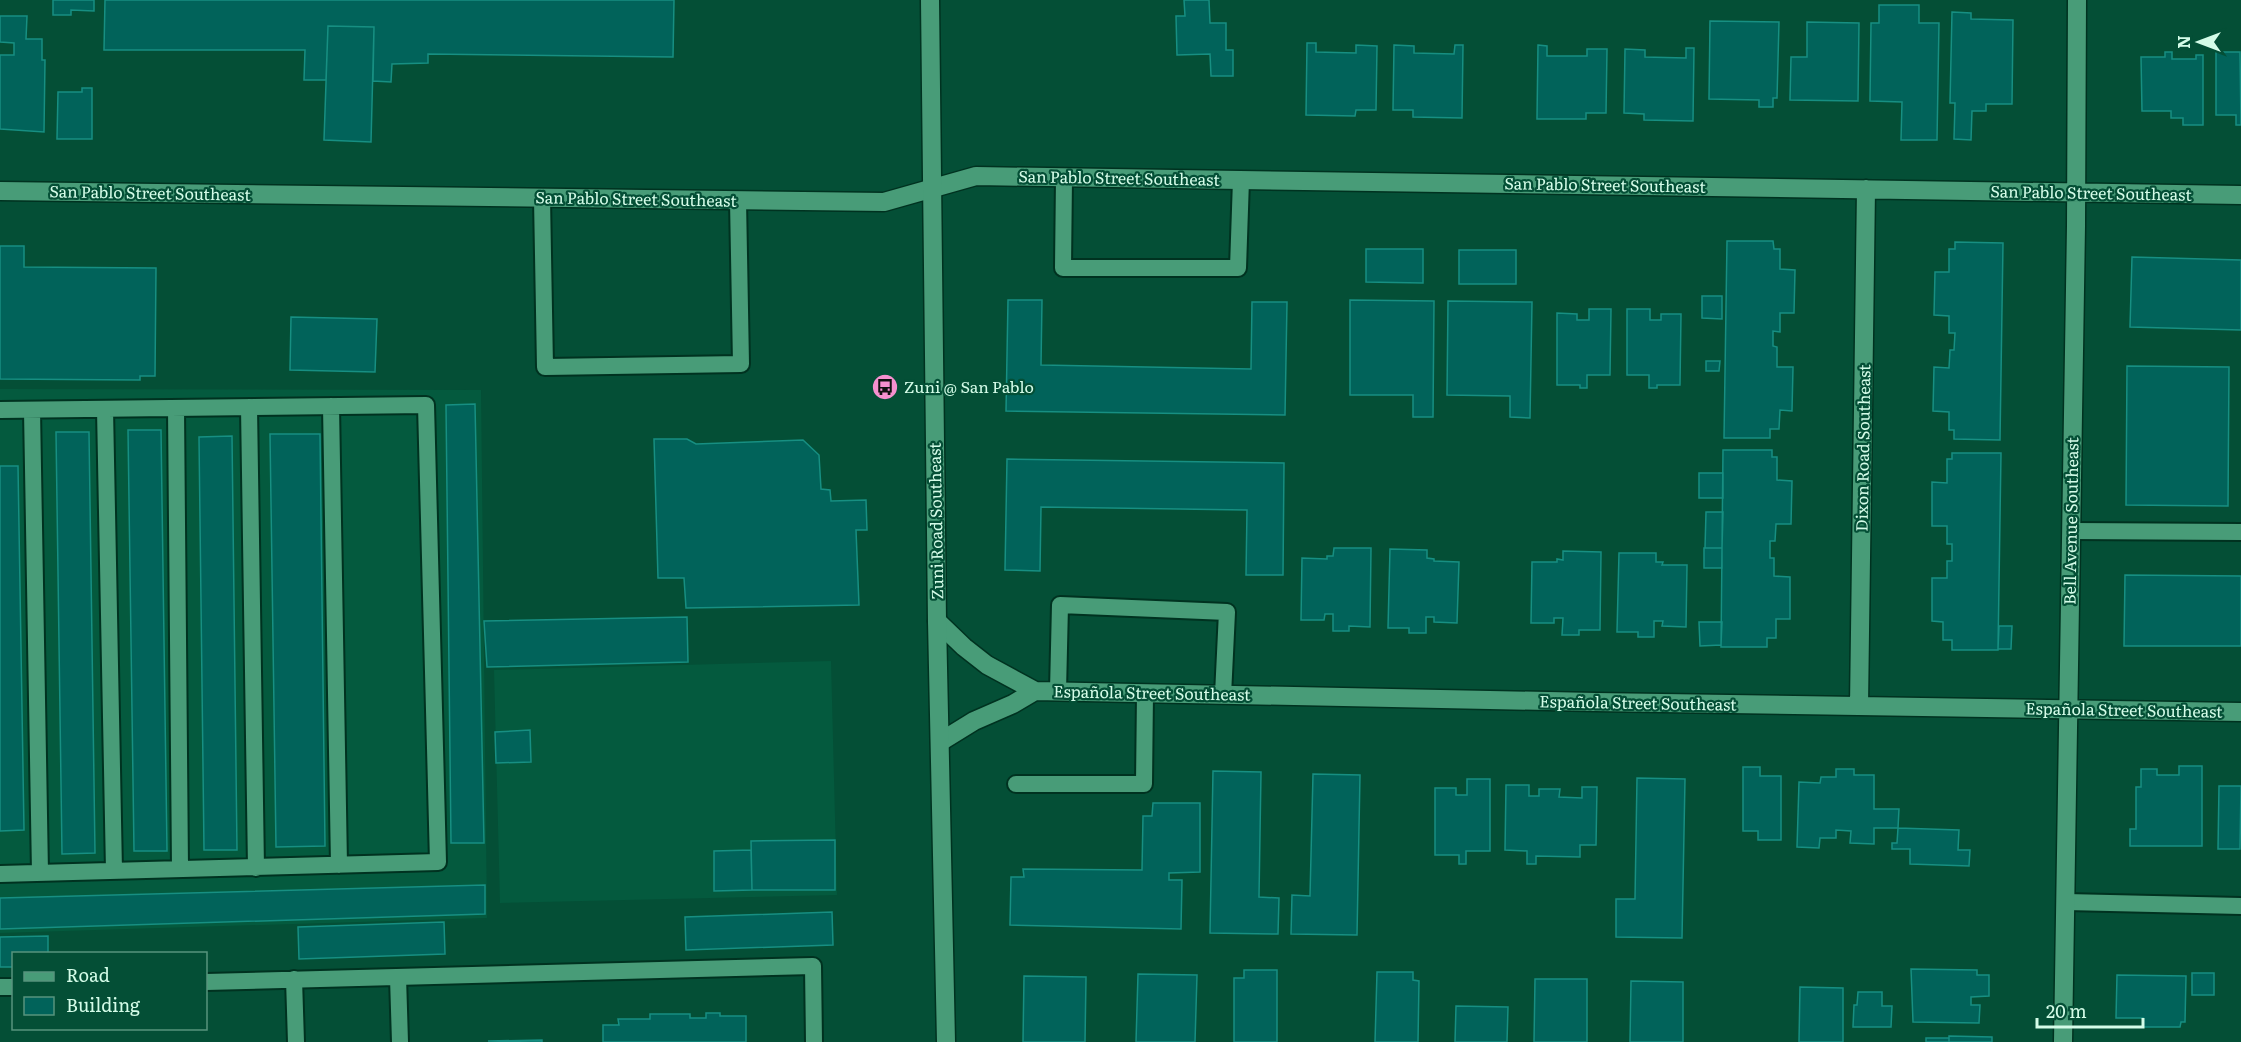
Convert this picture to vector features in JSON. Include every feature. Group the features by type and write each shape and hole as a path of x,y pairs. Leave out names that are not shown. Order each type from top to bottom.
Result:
{"street":[{"name":"Zuni Road Southeast","path":"930,0 937,621 946,1042"},
{"name":"Bell Avenue Southeast","path":"2063,1042 2077,0"},
{"name":"San Pablo Street Southeast","path":"0,191 884,202 976,176 2241,195"},
{"name":"Dixon Road Southeast","path":"1859,706 1866,189"},
{"name":"Española Street Southeast","path":"937,621 987,665 1035,691 2241,712"},
{"name":"Española Street Southeast","path":"940,742 974,721 1013,704 1035,691"}],"lane":[{"path":"1064,177 1063,268 1238,268 1241,180"},
{"path":"542,198 545,367 741,364 738,200"},
{"path":"0,410 426,405 438,862 0,874"},
{"path":"331,406 339,865"},
{"path":"249,407 256,868"},
{"path":"176,408 180,869"},
{"path":"105,409 114,871"},
{"path":"32,410 40,873"},
{"path":"2071,531 2241,532"},
{"path":"1058,691 1060,605 1227,612 1223,694"},
{"path":"1016,784 1144,784 1145,693"},
{"path":"2066,902 2241,906"},
{"path":"207,982 813,966 814,1042"},
{"path":"398,976 400,1042"},
{"path":"294,980 296,1042"}],"shaded area":[{"path":"0,389 481,390 487,918 0,933"},
{"path":"831,661 837,895 500,903 494,670"}],"building":[{"path":"53,0 94,0 94,11 71,10 71,15 53,15"},
{"path":"105,0 674,0 673,57 428,54 428,63 392,64 391,82 373,81 374,27 328,26 326,80 304,80 305,50 104,50"},
{"path":"1184,0 1209,0 1210,23 1226,23 1226,50 1233,50 1233,76 1211,76 1210,54 1177,55 1176,16 1185,16"},
{"path":"1879,5 1919,5 1919,23 1939,23 1937,140 1901,140 1902,102 1870,101 1871,23 1879,23"},
{"path":"1952,12 1971,13 1971,19 2013,20 2012,104 1986,104 1986,111 1972,111 1971,140 1954,139 1955,103 1950,103"},
{"path":"0,16 27,16 26,39 42,39 42,60 45,60 44,132 0,129 0,55 14,55 14,43 0,42"},
{"path":"1710,21 1779,22 1777,98 1773,98 1773,107 1759,107 1759,100 1709,99"},
{"path":"1807,22 1859,23 1858,101 1790,100 1791,57 1807,57"},
{"path":"328,26 374,27 371,142 324,140"},
{"path":"1307,43 1316,43 1316,52 1356,53 1356,45 1377,46 1376,110 1356,110 1355,116 1306,115"},
{"path":"1394,45 1414,46 1414,53 1454,54 1455,45 1463,45 1462,118 1413,117 1413,110 1393,110"},
{"path":"1538,45 1547,46 1547,56 1587,56 1587,49 1607,49 1606,113 1586,113 1586,119 1537,119"},
{"path":"1686,48 1694,48 1693,121 1644,120 1644,114 1624,113 1625,49 1645,50 1645,57 1686,58"},
{"path":"2165,52 2172,52 2172,59 2196,59 2196,55 2203,55 2203,125 2183,125 2183,118 2171,118 2171,111 2142,111 2141,57 2165,57"},
{"path":"2216,52 2240,52 2241,125 2236,125 2236,115 2216,115"},
{"path":"82,88 92,88 92,139 57,139 58,92 82,92"},
{"path":"1727,241 1773,241 1774,249 1780,249 1780,269 1795,270 1794,313 1780,313 1780,332 1773,331 1773,346 1777,347 1777,367 1793,367 1792,411 1780,410 1779,429 1770,429 1770,438 1724,438"},
{"path":"1955,242 2003,243 2000,440 1954,439 1954,430 1949,430 1949,412 1933,411 1934,367 1949,368 1950,350 1954,350 1955,333 1949,333 1949,316 1934,315 1935,272 1949,272 1949,249 1955,249"},
{"path":"0,246 24,246 24,267 156,268 155,376 140,376 140,380 0,379"},
{"path":"1366,249 1423,249 1423,283 1366,282"},
{"path":"1459,250 1516,250 1516,284 1459,284"},
{"path":"2132,257 2241,260 2241,330 2130,327"},
{"path":"1702,296 1722,296 1722,319 1702,318"},
{"path":"1008,300 1042,300 1041,365 1251,369 1252,302 1287,302 1285,415 1006,411"},
{"path":"1350,300 1434,301 1433,417 1413,417 1413,395 1350,395"},
{"path":"1448,301 1532,302 1530,418 1510,417 1510,396 1447,395"},
{"path":"1589,309 1611,309 1610,375 1587,375 1587,388 1580,388 1580,385 1557,385 1557,313 1577,314 1577,320 1589,320"},
{"path":"1627,309 1650,309 1650,320 1661,320 1661,314 1681,314 1680,385 1657,385 1657,388 1649,388 1649,375 1627,375"},
{"path":"291,317 377,319 375,372 290,370"},
{"path":"1706,361 1720,361 1719,371 1706,371"},
{"path":"2127,366 2229,367 2228,506 2126,505"},
{"path":"475,404 484,843 451,843 446,405"},
{"path":"128,430 161,430 167,851 134,851"},
{"path":"56,432 89,432 95,853 62,854"},
{"path":"270,434 320,434 325,846 276,847"},
{"path":"232,436 237,850 204,850 199,437"},
{"path":"654,439 687,439 696,444 803,440 819,455 821,489 830,490 831,501 866,500 867,530 856,530 859,605 686,608 684,578 658,578"},
{"path":"1723,450 1772,450 1772,457 1777,457 1777,480 1792,481 1791,524 1776,524 1775,541 1770,541 1770,558 1774,558 1774,576 1790,577 1790,619 1776,619 1776,638 1767,638 1767,647 1721,647"},
{"path":"1952,453 2001,453 1998,650 1952,650 1952,640 1943,640 1943,622 1932,621 1932,578 1947,578 1947,561 1952,561 1952,544 1947,544 1947,526 1932,526 1932,482 1947,483 1947,459 1952,459"},
{"path":"1007,459 1284,463 1283,575 1246,575 1247,510 1041,507 1040,571 1005,570"},
{"path":"0,466 18,466 24,830 0,831"},
{"path":"1699,473 1723,473 1723,498 1699,498"},
{"path":"1706,512 1723,512 1722,548 1705,548"},
{"path":"1334,548 1371,548 1370,627 1349,626 1349,631 1333,631 1333,614 1325,614 1324,620 1301,620 1302,558 1327,559 1327,556 1333,556"},
{"path":"1704,548 1722,548 1722,568 1704,568"},
{"path":"1390,549 1427,550 1427,558 1434,559 1434,561 1459,562 1457,623 1434,622 1434,617 1426,617 1426,633 1409,633 1409,628 1388,628"},
{"path":"1563,551 1601,552 1600,630 1579,630 1579,635 1562,635 1563,618 1554,618 1554,623 1531,623 1532,562 1563,560"},
{"path":"1619,553 1656,553 1656,562 1663,562 1662,565 1687,565 1686,627 1662,626 1663,621 1654,621 1654,637 1638,637 1638,632 1617,632"},
{"path":"2125,575 2241,576 2241,646 2124,646"},
{"path":"687,617 688,662 487,667 484,621"},
{"path":"1699,622 1722,622 1721,645 1700,646"},
{"path":"1999,626 2012,626 2011,649 1998,649"},
{"path":"530,730 531,762 496,763 495,732"},
{"path":"2179,766 2202,766 2202,846 2130,846 2130,829 2136,829 2136,787 2141,787 2141,769 2157,769 2157,775 2179,775"},
{"path":"1743,767 1760,767 1760,776 1781,776 1781,840 1758,840 1758,831 1743,831"},
{"path":"1836,769 1854,769 1854,775 1874,775 1874,809 1899,809 1898,828 1874,828 1874,844 1850,843 1851,831 1836,830 1836,838 1820,838 1819,848 1797,847 1799,782 1820,783 1821,777 1836,777"},
{"path":"1213,771 1261,772 1259,897 1279,898 1278,934 1210,933"},
{"path":"1313,774 1360,775 1357,935 1291,934 1292,895 1310,896"},
{"path":"1637,778 1685,779 1682,938 1616,937 1616,899 1635,899"},
{"path":"1467,779 1490,779 1490,851 1466,851 1466,864 1459,864 1459,855 1435,855 1435,788 1456,788 1456,795 1467,795"},
{"path":"1506,785 1529,785 1529,796 1539,796 1539,789 1560,789 1559,797 1582,798 1582,787 1597,787 1596,845 1580,845 1580,857 1536,856 1536,864 1527,864 1527,851 1505,850"},
{"path":"2219,786 2241,786 2240,849 2218,849"},
{"path":"1153,803 1200,803 1200,872 1169,873 1169,880 1182,880 1181,929 1010,925 1011,877 1024,877 1023,869 1142,870 1143,816 1152,816"},
{"path":"1898,828 1959,830 1958,850 1970,850 1969,866 1910,864 1910,849 1892,849 1892,843 1897,843"},
{"path":"835,840 835,890 752,890 751,841"},
{"path":"751,850 752,890 714,891 714,851"},
{"path":"485,885 485,914 0,929 0,898"},
{"path":"832,912 833,945 686,950 685,917"},
{"path":"444,922 445,954 299,959 298,927"},
{"path":"48,936 48,952 12,952 12,967 0,967 0,937"},
{"path":"1911,969 1977,970 1977,975 1989,975 1989,996 1971,997 1971,1005 1980,1005 1979,1023 1913,1022"},
{"path":"1244,970 1277,970 1277,1042 1234,1042 1234,978 1244,978"},
{"path":"1377,972 1413,972 1413,980 1419,981 1418,1042 1375,1042"},
{"path":"2192,973 2214,973 2214,995 2192,995"},
{"path":"1138,974 1197,975 1195,1042 1136,1042"},
{"path":"2117,975 2186,976 2185,1022 2181,1022 2180,1027 2143,1027 2143,1018 2116,1018"},
{"path":"1024,976 1086,977 1085,1042 1023,1042"},
{"path":"1535,979 1587,979 1587,1042 1534,1042"},
{"path":"1631,981 1683,982 1683,1042 1630,1042"},
{"path":"1800,987 1843,988 1843,1042 1799,1042"},
{"path":"1858,992 1882,992 1882,1006 1892,1006 1891,1027 1853,1027 1854,1005 1857,1005"},
{"path":"1456,1006 1508,1007 1507,1042 1455,1042"},
{"path":"706,1013 720,1013 720,1016 746,1016 746,1042 603,1042 603,1025 619,1025 618,1019 650,1019 650,1014 690,1014 690,1018 706,1018"},
{"path":"1949,1036 1992,1037 1992,1042 1949,1042"},
{"path":"1926,1038 1949,1038 1949,1042 1926,1042"},
{"path":"542,1040 542,1042 488,1041"}],"place":[{"name":"Zuni @ San Pablo","path":"885,387"}]}
